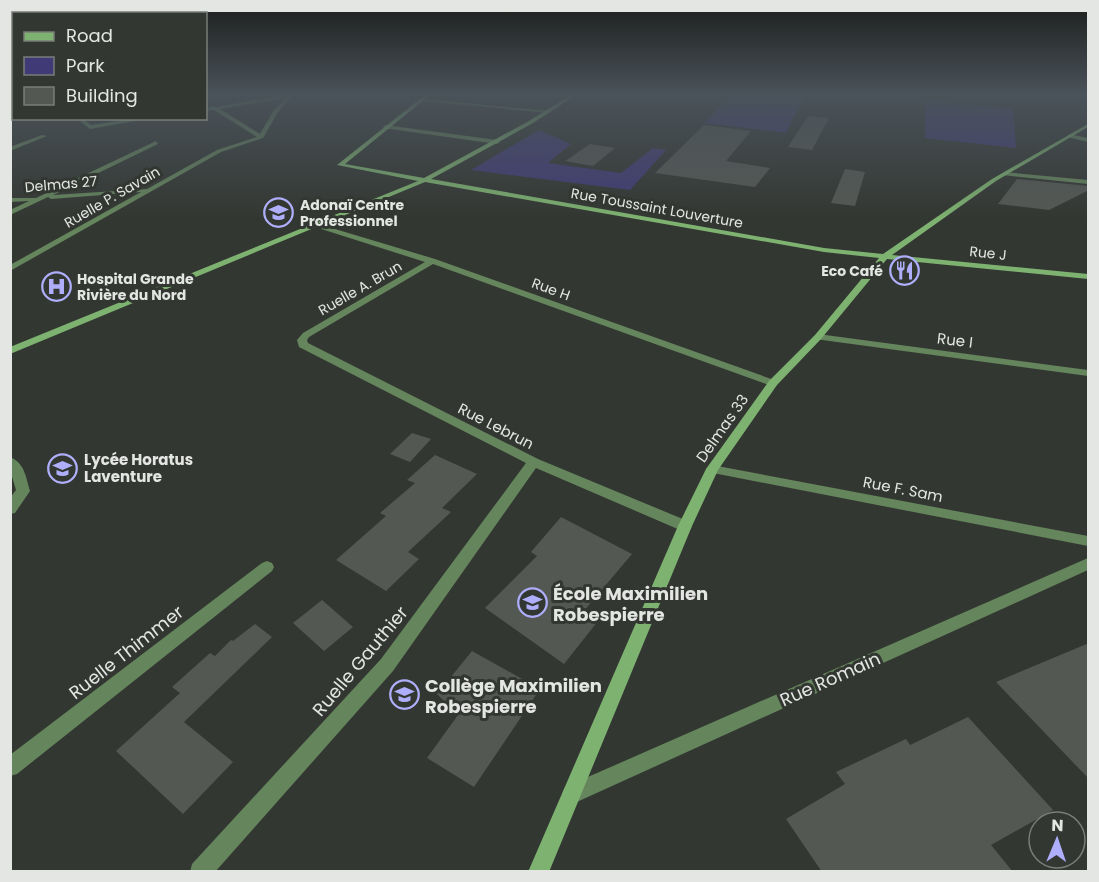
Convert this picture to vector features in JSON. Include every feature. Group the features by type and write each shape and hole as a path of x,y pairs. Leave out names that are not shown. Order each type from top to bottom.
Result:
{"street":[{"path":"10,149 41,136"},
{"name":"Rue Toussaint Louverture","path":"374,136 340,165 824,250 885,256"},
{"path":"458,136 497,141"},
{"path":"10,351 427,179 507,136"},
{"name":"Delmas 33","path":"538,872 685,526 712,469 773,383 818,337 885,256 1005,174 1069,136"},
{"path":"1070,136 1089,140"},
{"name":"Ruelle P. Savain","path":"10,269 219,151 261,137"},
{"path":"10,213 156,144"},
{"path":"1005,174 1089,182"},
{"name":"Delmas 27","path":"10,200 149,189"},
{"name":"Rue H","path":"318,225 432,261 773,383"},
{"name":"Rue J","path":"885,256 1089,278"},
{"name":"Ruelle A. Brun","path":"302,340 306,335 432,261"},
{"name":"Rue I","path":"818,337 1089,373"},
{"name":"Rue Lebrun","path":"302,340 303,345 534,462 685,526"},
{"path":"10,461 18,470 23,491 10,509"},
{"name":"Ruelle Gauthier","path":"200,872 387,665 534,462"},
{"name":"Rue F. Sam","path":"712,469 1089,541"},
{"name":"Rue Romain","path":"572,795 1089,564"},
{"name":"Ruelle Thimmer","path":"10,767 267,567"}],"green space":[{"path":"529,136 553,136 571,144 548,163 621,173 653,148 666,150 630,190 471,170"},
{"path":"925,136 1015,136 1016,148 925,138"}],"building":[{"path":"693,136 747,136 726,161 770,168 755,187 655,173"},
{"path":"795,136 819,136 812,150 788,147"},
{"path":"590,144 615,148 593,166 565,161"},
{"path":"845,169 865,172 855,206 831,203"},
{"path":"1017,179 1089,186 1089,190 1049,210 998,204"},
{"path":"412,433 431,439 410,462 390,454"},
{"path":"435,455 477,474 442,508 451,512 408,552 419,559 386,591 336,560 386,516 380,513 415,483 407,480"},
{"path":"561,517 632,554 583,612 598,621 564,664 485,608 537,556 531,552"},
{"path":"322,600 353,627 324,651 293,623"},
{"path":"255,624 272,637 184,722 233,762 183,814 116,751 180,693 172,687 210,653 215,656 231,640 233,641"},
{"path":"1089,643 1089,779 996,682"},
{"path":"472,651 540,689 474,787 427,758 458,715 437,694"},
{"path":"968,717 1053,810 1027,810 1027,825 991,845 1013,872 822,872 786,819 845,784 836,772 906,739 910,745"}],"place":[{"name":"Adonaï Centre Professionnel","path":"279,213"},
{"name":"Eco Café","path":"904,271"},
{"name":"Hospital Grande Rivière du Nord","path":"56,287"},
{"name":"Lycée Horatus Laventure","path":"63,468"},
{"name":"École Maximilien Robespierre","path":"532,603"},
{"name":"Collège Maximilien Robespierre","path":"404,695"}]}
